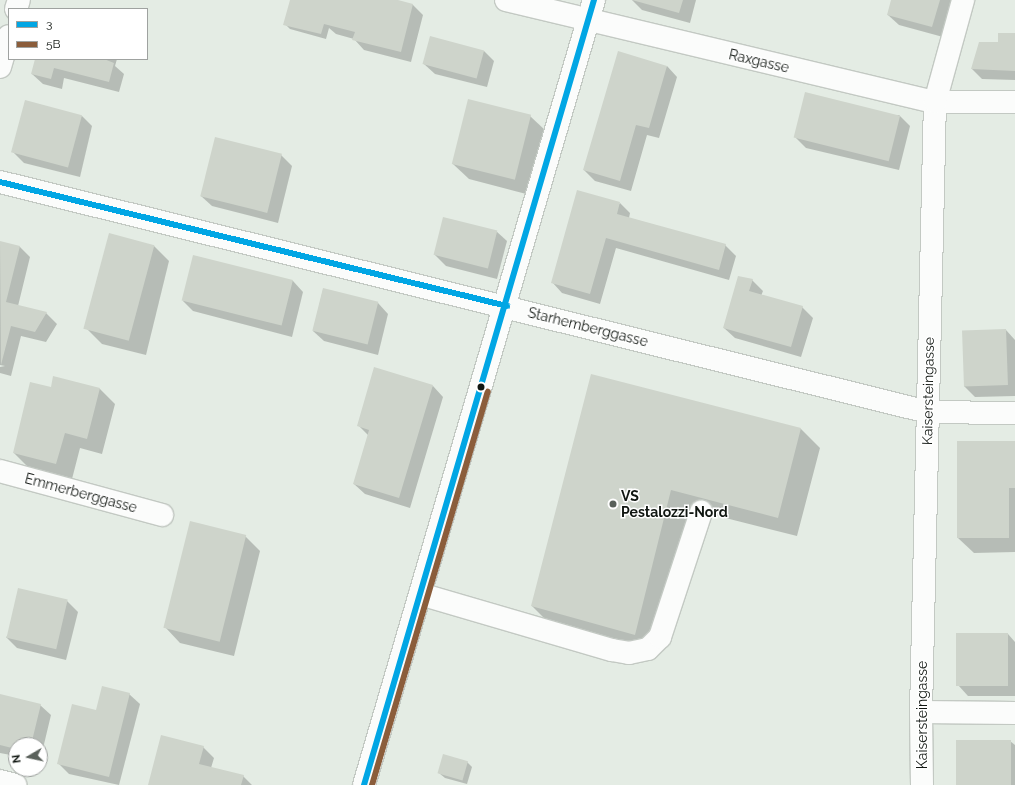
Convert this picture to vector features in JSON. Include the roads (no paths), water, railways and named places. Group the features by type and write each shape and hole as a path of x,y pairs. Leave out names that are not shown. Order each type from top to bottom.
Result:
{"street":[{"name":"Raxgasse","path":"506,0 588,21 935,102 1015,102"},
{"path":"364,785 507,306 594,0"},
{"name":"Kaisersteingasse","path":"922,785 921,712 935,102 963,0"},
{"path":"0,67 8,39"},
{"name":"Starhemberggasse","path":"0,182 507,306 928,412 1015,413"},
{"name":"Emmerberggasse","path":"0,471 162,515"},
{"path":"420,594 612,650 629,653 648,649 660,637 701,512"},
{"path":"921,712 1015,712"},
{"path":"0,781 15,785"}],"place":[{"name":"VS Pestalozzi-Nord","path":"613,504"}]}
